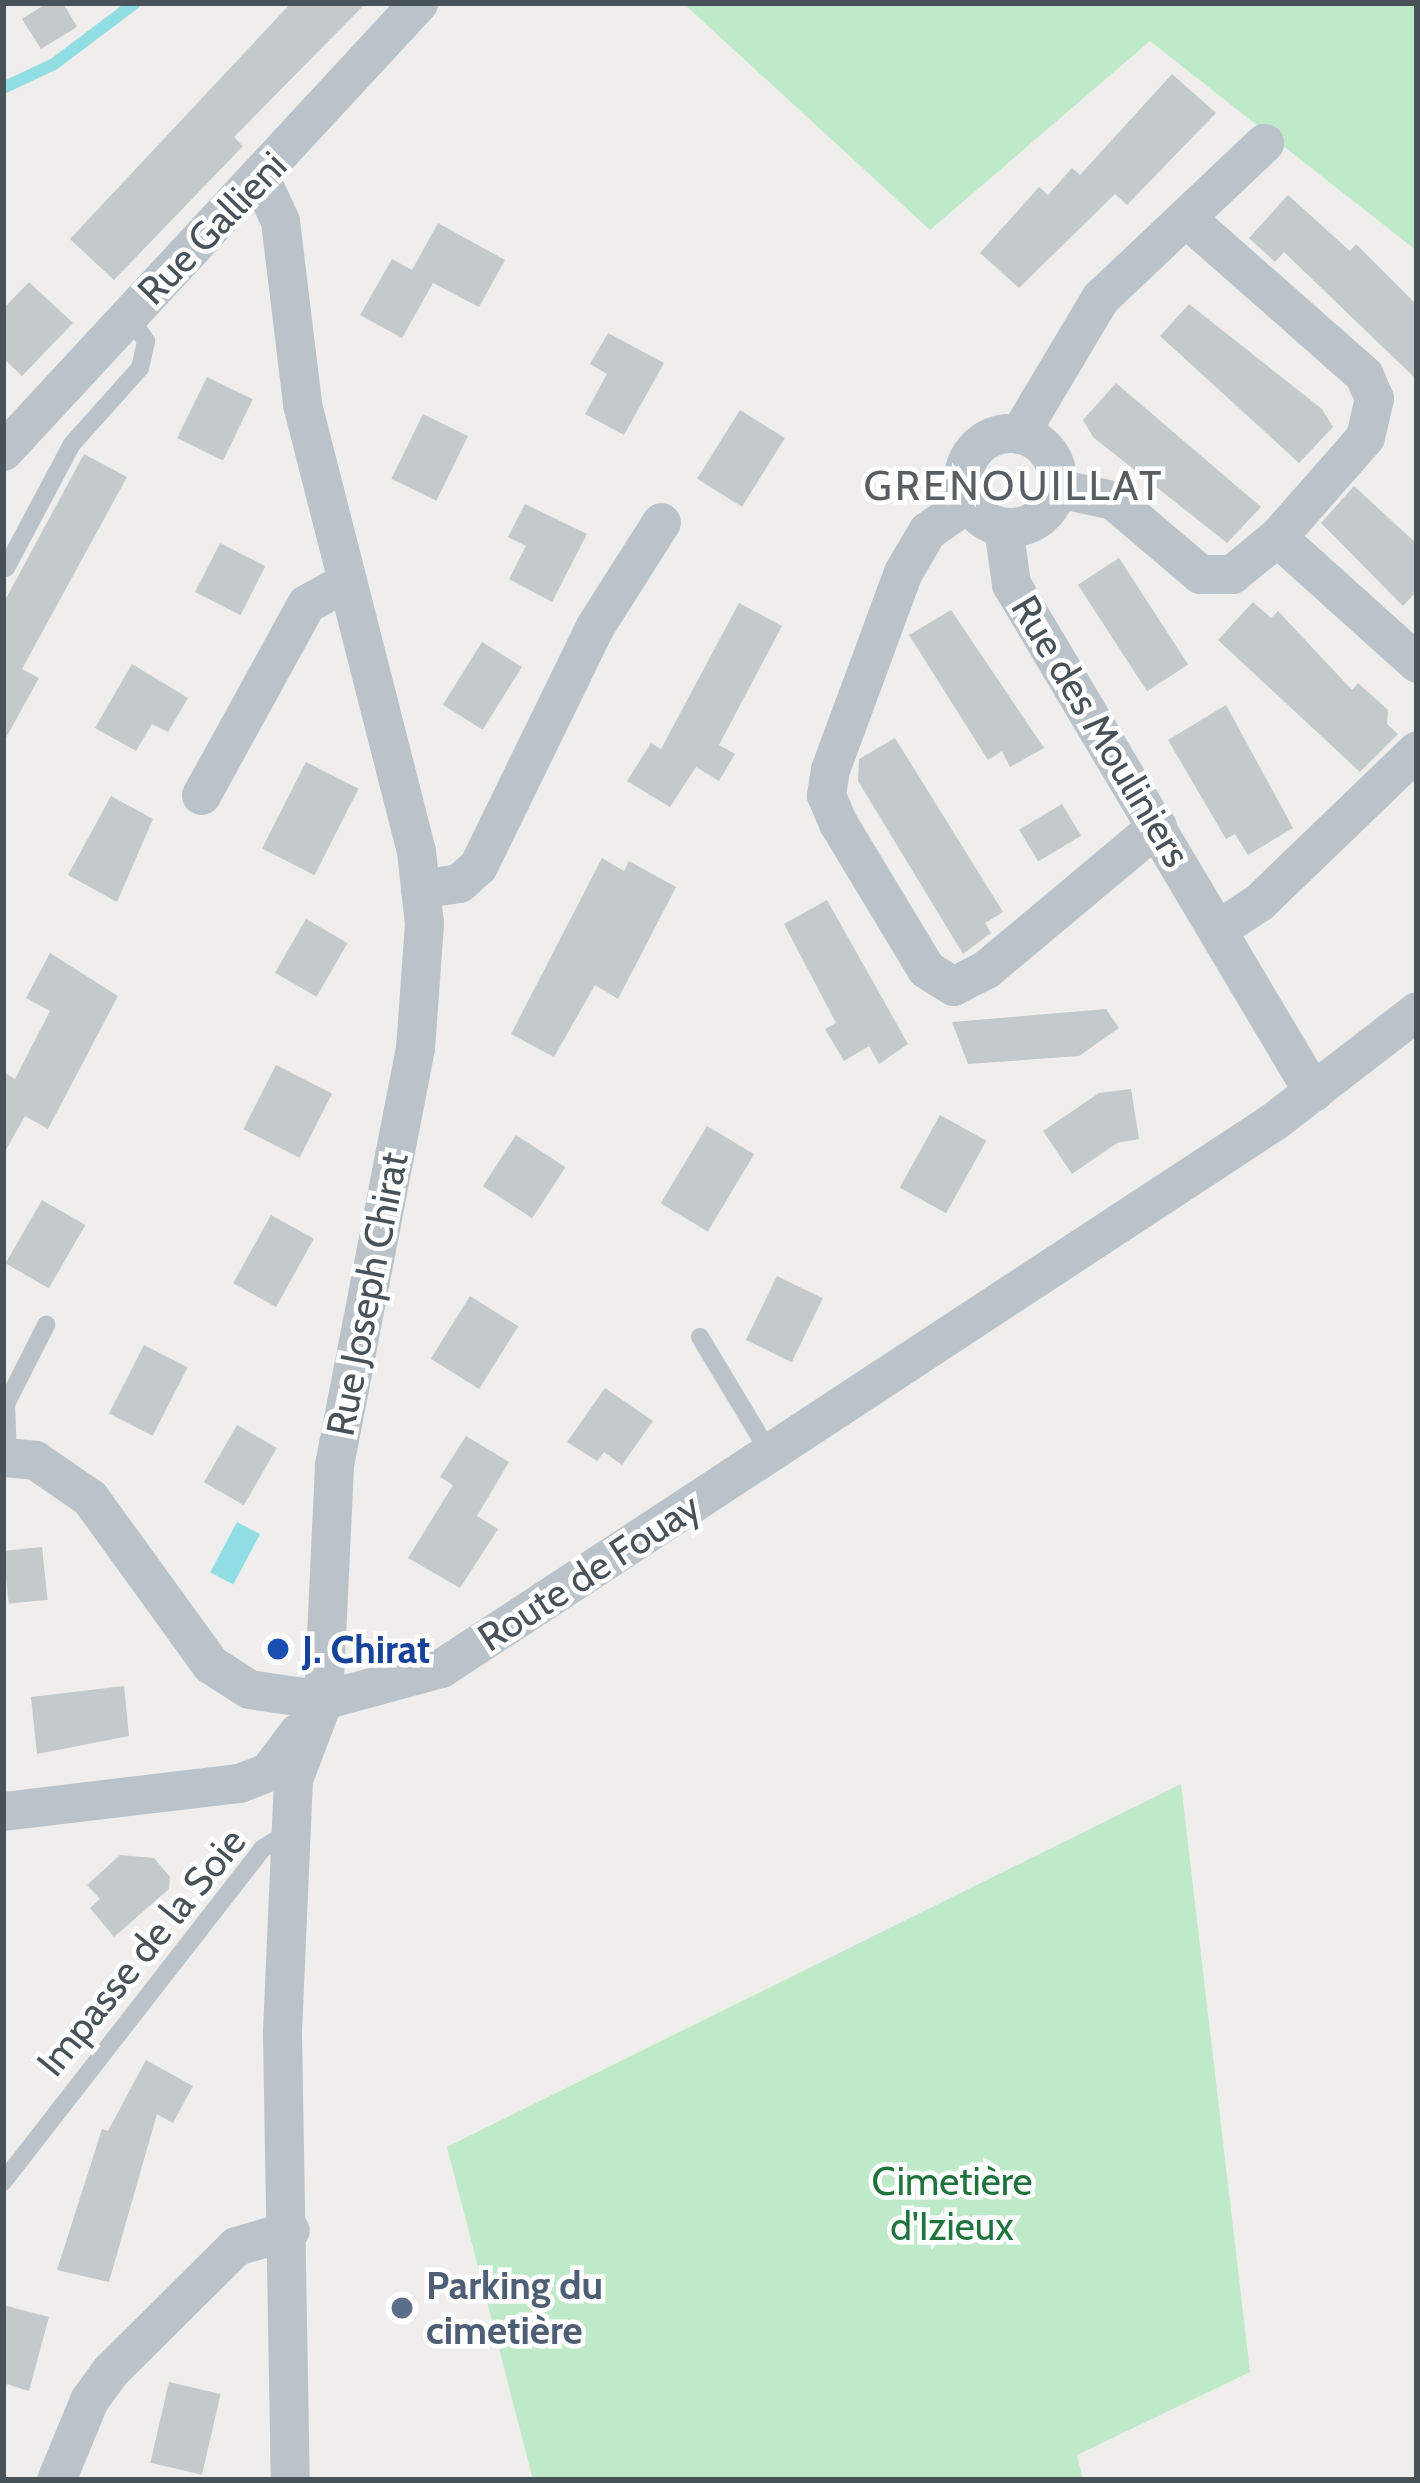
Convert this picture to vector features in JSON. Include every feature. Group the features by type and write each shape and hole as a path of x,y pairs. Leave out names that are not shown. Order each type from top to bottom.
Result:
{"street":[{"name":"Rue Gallieni","path":"3,451 261,180 418,3"},
{"path":"1019,434 1100,298 1264,143"},
{"name":"Rue Joseph Chirat","path":"261,180 280,221 302,404 420,890 415,1048 334,1466 323,1700"},
{"path":"1057,488 1113,500 1200,574 1232,574 1276,537 1365,437 1374,398 1364,375 1186,218"},
{"path":"1019,434 1053,460 1057,488 1043,514 1003,527 968,502 962,478 970,454 991,437 1019,434"},
{"path":"968,502 927,531 903,572 830,769 826,795 838,824 926,969 953,986 986,969 1157,826"},
{"path":"420,890 459,883 478,866 595,626 661,522"},
{"name":"Rue des Mouliniers","path":"1003,527 1011,584 1221,927"},
{"path":"1276,537 1417,662"},
{"path":"201,796 306,604 347,580"},
{"path":"1313,1092 1221,927 1259,902 1417,750"},
{"name":"Route de Fouay","path":"323,1700 441,1668 771,1455 1313,1092 1417,1011"},
{"path":"6,1456 60,1472 90,1498 211,1664 249,1689 323,1700"},
{"path":"3,1811 239,1783 268,1772 323,1700"},
{"path":"290,2480 290,2230 282,1968 295,1829 292,1779 323,1700"},
{"path":"56,2480 89,2400 111,2370 236,2246 290,2230"}],"lane":[{"path":"6,568 73,444 140,368 146,341 129,316"},
{"path":"6,1456 6,1404 46,1325"},
{"path":"700,1337 771,1455"},
{"name":"Impasse de la Soie","path":"3,2182 262,1849 295,1829"}],"green space":[{"path":"683,3 1417,3 1417,251 1150,41 930,230"},
{"name":"Cimetière d'Izieux","path":"1181,1784 1250,2372 1077,2455 1083,2480 533,2480 447,2147"}],"water":[{"path":"237,1522 260,1534 233,1585 210,1572"}],"building":[{"path":"47,3 63,3 77,27 41,49 22,19"},
{"path":"291,3 366,3 234,137 243,146 114,280 70,239"},
{"path":"1172,74 1216,113 1127,205 1115,194 1019,288 980,253 1039,187 1048,195 1072,168 1080,175"},
{"path":"1288,195 1350,251 1356,244 1417,305 1417,380 1284,252 1275,262 1249,238"},
{"path":"438,223 505,260 479,307 433,283 402,338 360,315 392,259 412,270"},
{"path":"29,282 73,323 22,376 3,358 3,309"},
{"path":"1189,304 1322,409 1333,427 1299,463 1160,336"},
{"path":"608,333 664,363 624,435 585,414 607,374 590,364"},
{"path":"207,377 253,399 223,460 177,438"},
{"path":"1116,383 1261,507 1227,543 1093,437 1083,420"},
{"path":"740,410 785,438 742,507 697,479"},
{"path":"423,414 468,436 436,501 391,479"},
{"path":"84,454 127,477 22,669 39,678 3,743 3,604"},
{"path":"1354,486 1417,544 1417,591 1403,606 1321,523"},
{"path":"525,504 587,534 552,602 509,579 526,546 508,537"},
{"path":"220,543 265,566 240,615 195,592"},
{"path":"1119,558 1188,665 1147,691 1078,585"},
{"path":"1253,602 1271,618 1278,611 1352,690 1358,683 1388,710 1387,724 1398,734 1360,772 1218,640"},
{"path":"739,603 782,626 719,745 735,754 719,781 696,767 670,807 627,781 651,743 661,749"},
{"path":"951,610 1044,748 1010,767 1002,751 988,760 909,635"},
{"path":"482,642 522,667 483,730 443,705"},
{"path":"132,664 188,698 168,732 152,724 136,751 95,728"},
{"path":"1226,705 1293,828 1248,855 1235,834 1226,839 1168,740"},
{"path":"895,738 1003,912 985,923 991,933 963,954 858,781 859,759"},
{"path":"306,762 359,789 315,875 262,848"},
{"path":"111,796 153,819 117,902 68,875"},
{"path":"1062,804 1081,836 1038,861 1019,830"},
{"path":"602,858 624,871 629,861 676,887 618,999 595,985 554,1057 511,1034"},
{"path":"827,900 908,1044 879,1064 869,1046 844,1061 825,1029 836,1023 784,924"},
{"path":"306,919 348,943 317,997 275,973"},
{"path":"50,953 118,996 48,1129 25,1116 3,1155 3,1072 15,1079 50,1011 26,998"},
{"path":"1106,1009 1119,1028 1079,1056 968,1064 952,1022"},
{"path":"276,1065 332,1094 299,1158 243,1129"},
{"path":"1131,1089 1139,1139 1117,1143 1072,1174 1043,1131 1099,1093"},
{"path":"940,1115 986,1141 946,1213 900,1188"},
{"path":"707,1126 754,1154 708,1231 661,1203"},
{"path":"516,1135 565,1167 532,1218 483,1186"},
{"path":"42,1200 85,1225 49,1288 6,1263"},
{"path":"271,1215 314,1239 276,1307 233,1283"},
{"path":"777,1276 823,1298 792,1362 746,1340"},
{"path":"470,1296 518,1326 479,1389 431,1359"},
{"path":"144,1345 188,1367 153,1436 109,1414"},
{"path":"605,1388 653,1421 622,1465 604,1452 597,1461 567,1442"},
{"path":"237,1425 277,1448 244,1505 204,1482"},
{"path":"466,1436 509,1462 477,1516 498,1529 460,1588 408,1558 453,1485 440,1477"},
{"path":"42,1547 48,1600 9,1604 3,1551"},
{"path":"124,1686 129,1736 37,1754 31,1697"},
{"path":"120,1855 154,1858 170,1877 169,1889 114,1937 90,1908 100,1899 87,1885"},
{"path":"146,2060 193,2086 173,2123 157,2114 109,2282 57,2270 102,2129 108,2131"},
{"path":"3,2305 49,2317 29,2391 3,2383"},
{"path":"169,2382 221,2394 202,2475 150,2463"}],"waterway":[{"path":"3,88 54,64 135,3"}],"place":[{"name":"J. Chirat","path":"278,1649"},
{"name":"Parking du cimetière","path":"402,2308"}],"district":[{"name":"GRENOUILLAT","path":"1014,485"}]}
